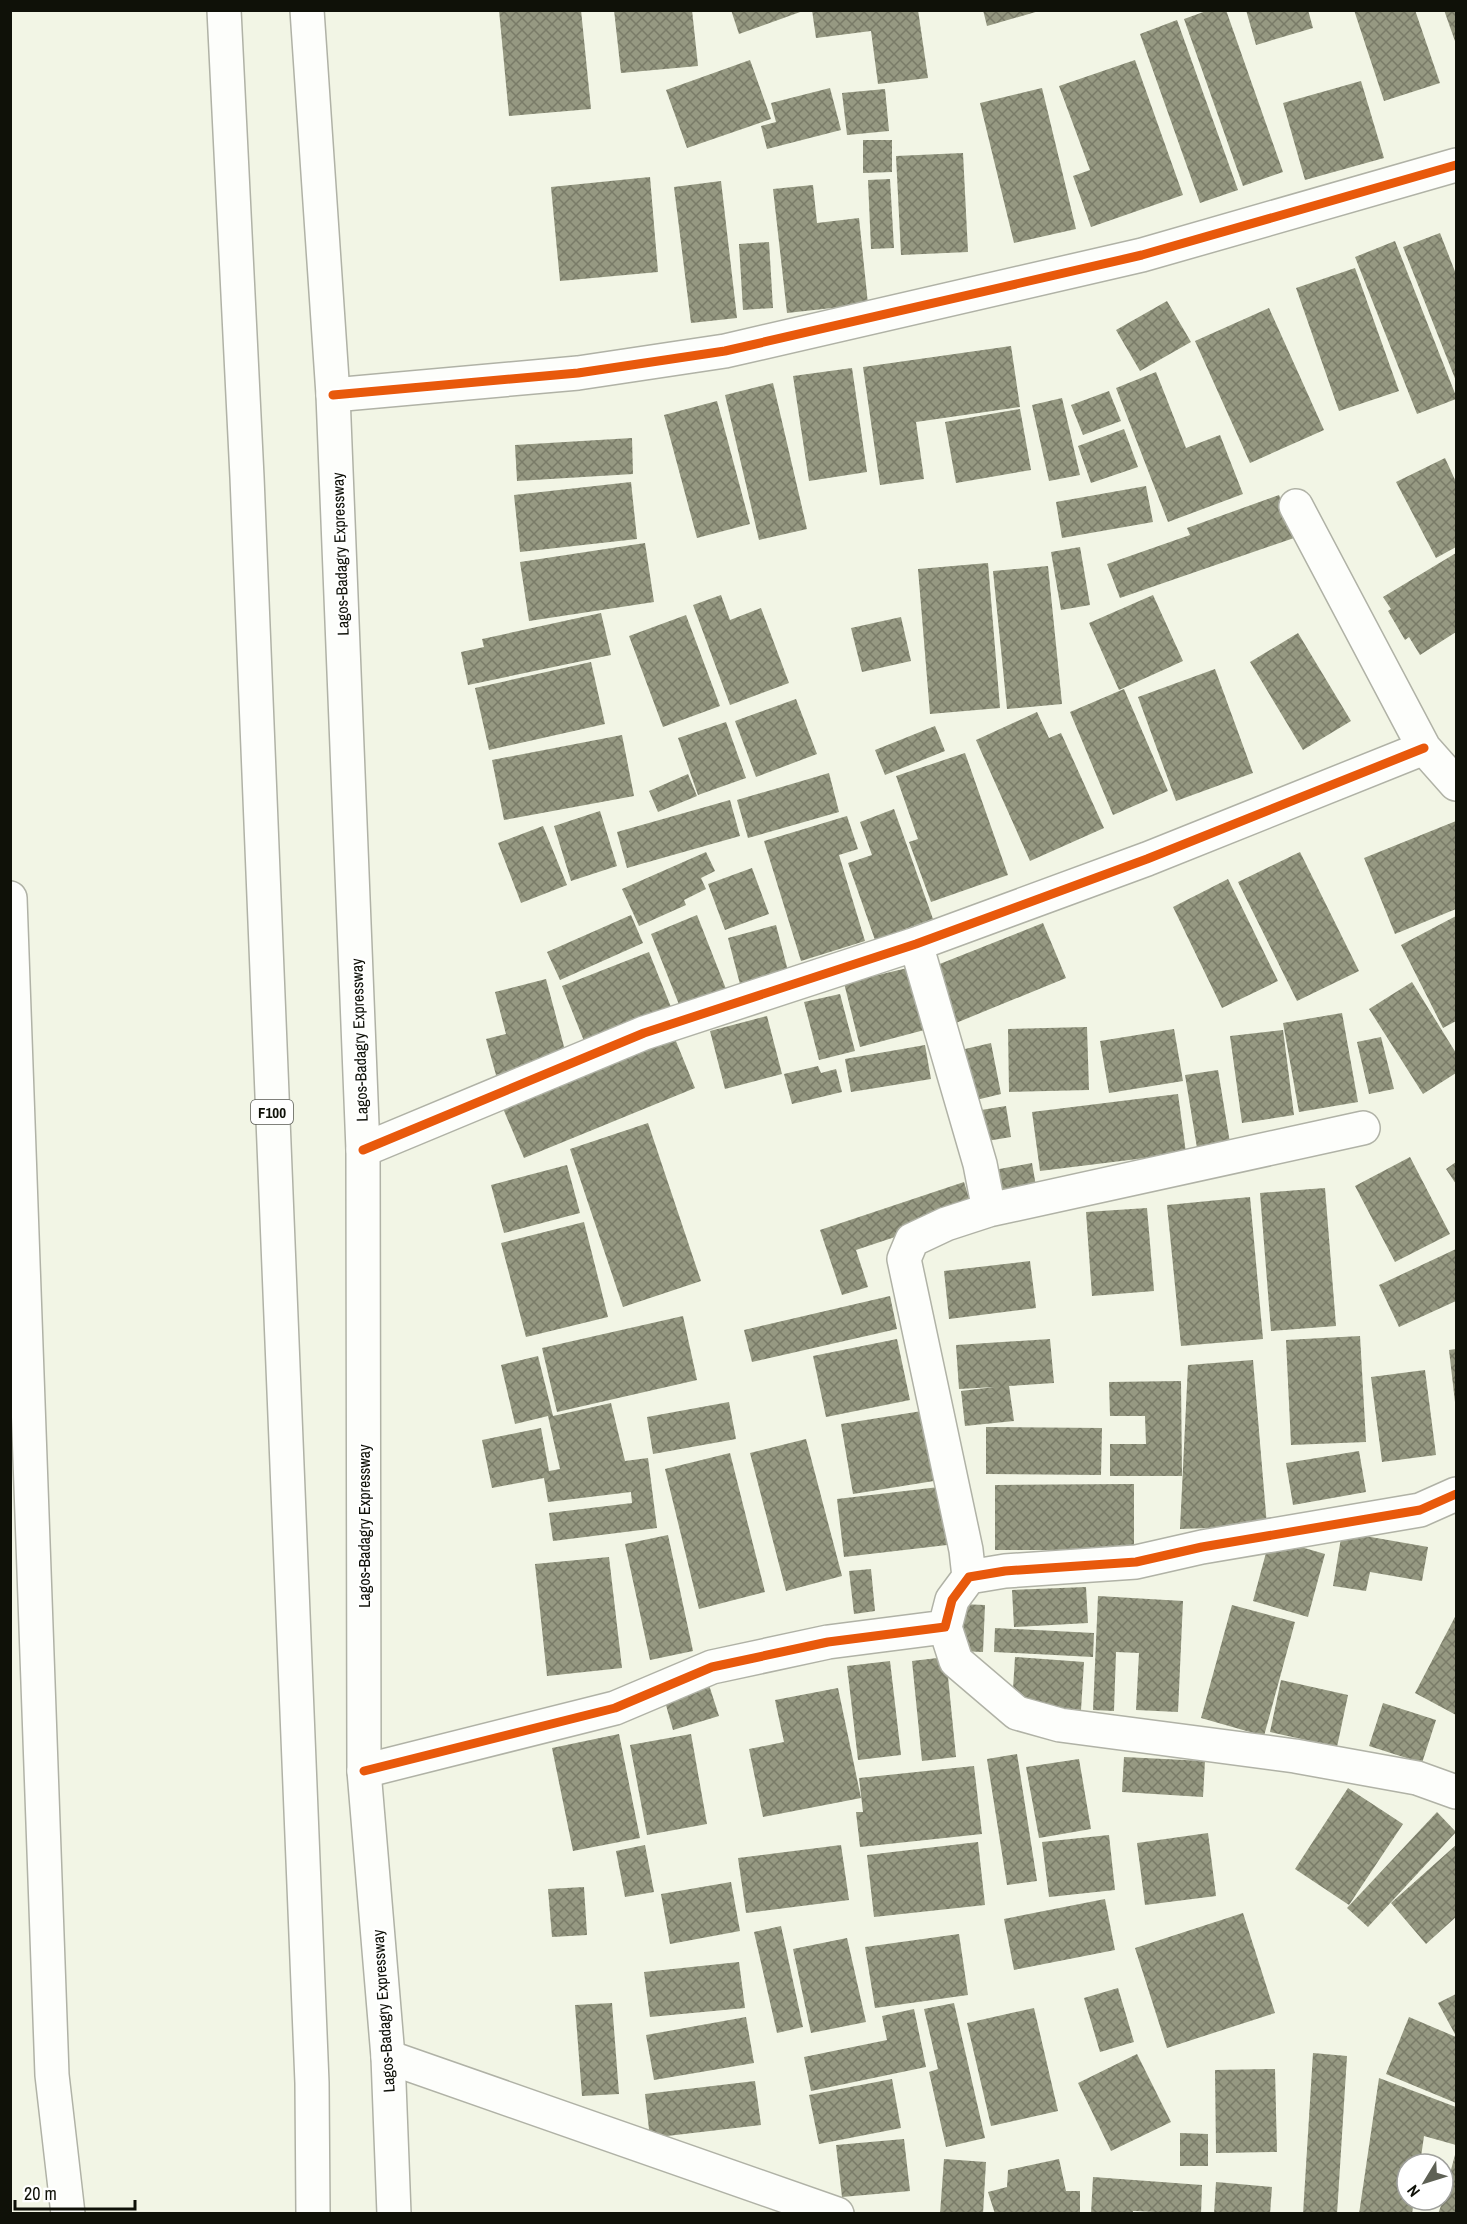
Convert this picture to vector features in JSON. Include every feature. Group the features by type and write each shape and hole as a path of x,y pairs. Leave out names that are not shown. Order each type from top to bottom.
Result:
{"main road":[{"name":"F100","path":"224,10 247,489 311,2071 313,2214"},
{"name":"Lagos-Badagry Expressway","path":"306,10 333,394 363,1150 364,1771 388,2057 394,2214"},
{"path":"333,394 578,373 725,351 1142,255 1456,165"},
{"path":"1296,506 1424,748 1456,784"},
{"path":"363,1150 644,1034 916,944 1147,859 1424,748"},
{"path":"10,898 52,2075 68,2214"},
{"path":"916,944 980,1164 989,1210"},
{"path":"1363,1128 989,1210 946,1224 912,1240 904,1259 966,1550 969,1577 952,1600 945,1627 956,1661 1017,1713 1060,1725 1317,1760 1417,1778 1456,1792"},
{"path":"969,1577 1005,1571 1136,1562 1202,1547 1420,1510 1456,1494"},
{"path":"364,1771 615,1708 712,1667 828,1642 945,1627"},
{"path":"388,2057 837,2214"}],"building":[{"path":"499,10 581,10 591,109 509,116"},
{"path":"614,10 692,10 698,66 621,73"},
{"path":"731,10 803,10 803,11 739,34"},
{"path":"812,10 918,10 928,78 878,84 871,31 816,38"},
{"path":"983,10 1038,10 1039,11 987,26"},
{"path":"1209,10 1226,10 1283,172 1243,186 1184,19"},
{"path":"1246,10 1308,10 1313,28 1256,45"},
{"path":"1354,10 1415,10 1440,83 1384,101"},
{"path":"1444,10 1456,10 1456,44"},
{"path":"1177,20 1238,190 1200,203 1140,34"},
{"path":"750,60 771,119 687,148 666,90"},
{"path":"1135,60 1183,195 1091,227 1073,176 1090,170 1059,86"},
{"path":"1361,81 1384,158 1305,180 1283,103"},
{"path":"830,88 841,130 767,149 761,126 776,122 771,103"},
{"path":"1042,88 1076,229 1014,243 980,103"},
{"path":"885,89 889,131 847,135 842,93"},
{"path":"863,140 892,140 892,172 863,173"},
{"path":"963,153 968,252 901,255 896,156"},
{"path":"650,177 658,272 560,281 551,187"},
{"path":"890,179 894,248 871,249 868,180"},
{"path":"721,181 737,318 691,323 674,187"},
{"path":"813,185 817,223 859,218 868,304 787,313 773,189"},
{"path":"1440,233 1456,274 1456,381 1403,247"},
{"path":"1395,241 1456,396 1456,399 1417,414 1355,257"},
{"path":"769,242 773,308 743,310 739,244"},
{"path":"1355,268 1399,391 1339,411 1296,288"},
{"path":"1167,301 1191,342 1140,371 1116,330"},
{"path":"1269,308 1324,430 1250,463 1195,341"},
{"path":"1011,346 1020,407 916,422 924,479 880,485 863,367"},
{"path":"852,368 867,472 809,481 793,376"},
{"path":"1156,372 1186,448 1220,435 1243,494 1168,522 1116,388"},
{"path":"773,383 807,529 759,540 725,395"},
{"path":"1109,391 1121,421 1083,435 1071,405"},
{"path":"1062,398 1080,475 1049,481 1032,405"},
{"path":"717,401 750,524 697,538 664,415"},
{"path":"1020,409 1031,470 956,483 945,422"},
{"path":"1124,429 1138,467 1091,483 1078,446"},
{"path":"632,438 633,474 517,481 515,445"},
{"path":"1445,458 1456,482 1456,547 1436,558 1396,482"},
{"path":"631,482 637,539 520,552 514,495"},
{"path":"1146,486 1153,522 1062,538 1056,502"},
{"path":"1279,495 1294,538 1120,598 1107,564 1190,535 1187,528"},
{"path":"645,543 654,602 529,621 520,562"},
{"path":"1080,547 1090,605 1061,610 1051,552"},
{"path":"1456,553 1456,632 1420,655 1409,637 1405,640 1388,611 1391,609 1383,597"},
{"path":"988,563 1000,708 930,714 918,569"},
{"path":"1048,566 1062,704 1007,709 993,571"},
{"path":"721,595 730,620 761,608 789,683 730,705 693,605"},
{"path":"1153,595 1183,661 1119,690 1089,623"},
{"path":"601,613 611,655 468,685 461,652 484,647 482,639"},
{"path":"686,615 720,706 663,727 629,636"},
{"path":"901,617 911,661 862,672 851,628"},
{"path":"1298,633 1351,721 1303,750 1250,662"},
{"path":"591,662 605,724 489,750 475,688"},
{"path":"1215,669 1253,773 1176,801 1138,697"},
{"path":"1124,689 1168,791 1113,815 1070,712"},
{"path":"796,699 817,754 756,777 735,721"},
{"path":"1037,712 1049,738 1061,733 1104,828 1030,861 976,740"},
{"path":"726,722 746,778 698,795 678,738"},
{"path":"935,726 945,751 885,775 875,750"},
{"path":"622,735 634,796 504,820 492,760"},
{"path":"965,753 1008,875 931,902 909,842 918,839 896,776"},
{"path":"829,773 839,812 748,838 737,800"},
{"path":"688,774 697,796 658,812 649,791"},
{"path":"730,800 740,836 627,868 617,832"},
{"path":"894,809 933,919 875,940 848,863 872,855 860,822"},
{"path":"600,811 617,866 571,881 554,826"},
{"path":"847,816 858,849 839,855 865,941 801,961 764,841"},
{"path":"1456,821 1456,909 1395,934 1364,858"},
{"path":"543,826 567,885 521,903 498,843"},
{"path":"706,852 715,871 701,878 706,889 684,900 686,905 639,926 622,889"},
{"path":"1300,852 1359,971 1297,1001 1238,882"},
{"path":"752,868 769,914 725,930 708,884"},
{"path":"1228,879 1278,981 1222,1008 1173,907"},
{"path":"631,915 643,943 560,980 547,952"},
{"path":"697,915 726,989 680,1007 651,934"},
{"path":"1456,916 1456,1021 1443,1028 1401,945"},
{"path":"1043,923 1066,978 951,1025 932,967"},
{"path":"776,925 789,975 741,988 728,938"},
{"path":"649,952 673,1012 586,1046 562,986"},
{"path":"916,966 932,1028 860,1047 844,983"},
{"path":"546,979 567,1058 496,1075 486,1039 506,1034 495,992"},
{"path":"1412,982 1456,1053 1456,1073 1423,1094 1369,1009"},
{"path":"840,994 855,1051 819,1060 804,1002"},
{"path":"1342,1013 1358,1102 1299,1112 1283,1023"},
{"path":"767,1016 782,1074 725,1089 710,1031"},
{"path":"1087,1027 1089,1090 1009,1092 1008,1029"},
{"path":"671,1029 695,1088 524,1158 499,1099"},
{"path":"1174,1029 1183,1081 1109,1093 1100,1041"},
{"path":"1283,1030 1294,1115 1242,1123 1230,1036"},
{"path":"1381,1037 1394,1089 1369,1094 1357,1042"},
{"path":"991,1043 1001,1094 976,1100 965,1049"},
{"path":"925,1045 931,1079 851,1092 845,1059"},
{"path":"818,1066 821,1073 836,1069 842,1092 792,1104 784,1074"},
{"path":"1218,1070 1231,1149 1198,1154 1185,1075"},
{"path":"1178,1094 1186,1153 1040,1171 1032,1112"},
{"path":"1006,1106 1011,1137 981,1142 975,1111"},
{"path":"648,1123 701,1281 623,1307 570,1149"},
{"path":"1410,1157 1450,1234 1395,1262 1355,1186"},
{"path":"1456,1162 1456,1184 1446,1169"},
{"path":"1032,1163 1037,1192 995,1200 989,1171"},
{"path":"567,1165 580,1213 504,1233 491,1185"},
{"path":"964,1182 973,1211 856,1250 868,1287 842,1295 820,1230"},
{"path":"1325,1188 1336,1326 1271,1331 1260,1193"},
{"path":"1250,1197 1263,1339 1181,1346 1167,1205"},
{"path":"1147,1208 1154,1291 1092,1296 1086,1212"},
{"path":"584,1222 608,1317 526,1337 501,1243"},
{"path":"1456,1249 1456,1301 1399,1327 1379,1285"},
{"path":"1030,1261 1036,1308 949,1319 944,1271"},
{"path":"890,1296 897,1329 752,1362 744,1330"},
{"path":"683,1316 697,1380 557,1412 542,1348"},
{"path":"1360,1336 1366,1442 1291,1445 1286,1340"},
{"path":"897,1339 910,1400 826,1417 813,1356"},
{"path":"1050,1339 1054,1383 1009,1386 1014,1421 965,1426 961,1391 994,1387 959,1389 956,1345"},
{"path":"1456,1349 1456,1402 1455,1402 1449,1350"},
{"path":"538,1356 553,1416 611,1403 625,1461 648,1458 657,1528 553,1541 549,1513 632,1503 631,1492 548,1502 544,1478 492,1488 482,1440 541,1428 549,1471 560,1469 548,1416 515,1424 501,1365"},
{"path":"1253,1360 1267,1526 1180,1529 1188,1365"},
{"path":"1425,1370 1436,1455 1382,1462 1371,1377"},
{"path":"1181,1381 1182,1476 1110,1476 1110,1444 1146,1444 1145,1416 1110,1416 1109,1382"},
{"path":"729,1402 736,1439 653,1454 647,1417"},
{"path":"928,1410 940,1480 853,1494 841,1424"},
{"path":"986,1427 1102,1428 1101,1475 986,1474"},
{"path":"806,1439 842,1576 786,1591 750,1453"},
{"path":"1359,1451 1366,1492 1293,1505 1286,1463"},
{"path":"730,1453 765,1592 699,1609 665,1469"},
{"path":"1134,1484 1134,1550 995,1550 995,1485"},
{"path":"939,1487 947,1545 844,1557 837,1499"},
{"path":"1342,1532 1428,1547 1422,1581 1370,1572 1366,1591 1333,1586"},
{"path":"668,1535 693,1651 650,1660 625,1544"},
{"path":"1270,1538 1325,1554 1308,1617 1253,1601"},
{"path":"609,1557 622,1668 547,1676 535,1564"},
{"path":"871,1569 875,1611 854,1614 849,1571"},
{"path":"1086,1587 1088,1623 1014,1627 1012,1590"},
{"path":"1098,1596 1183,1601 1178,1712 1136,1710 1139,1653 1116,1652 1114,1711 1093,1710"},
{"path":"960,1604 985,1605 983,1652 958,1651"},
{"path":"1232,1605 1295,1622 1264,1736 1201,1718"},
{"path":"1456,1615 1456,1715 1415,1693"},
{"path":"995,1628 1094,1633 1093,1657 994,1652"},
{"path":"946,1657 956,1757 922,1761 912,1661"},
{"path":"1015,1657 1084,1662 1081,1710 1012,1705"},
{"path":"890,1661 901,1755 858,1760 847,1666"},
{"path":"1281,1680 1348,1695 1337,1747 1270,1732"},
{"path":"709,1685 719,1716 673,1730 664,1698"},
{"path":"838,1688 861,1798 763,1817 749,1749 784,1742 775,1700"},
{"path":"1383,1703 1436,1720 1422,1763 1369,1746"},
{"path":"619,1734 640,1838 573,1851 552,1748"},
{"path":"691,1734 707,1824 647,1835 630,1745"},
{"path":"1017,1754 1037,1881 1007,1885 987,1759"},
{"path":"1124,1757 1205,1761 1203,1797 1122,1792"},
{"path":"1079,1759 1091,1829 1039,1838 1026,1767"},
{"path":"974,1766 982,1834 860,1847 856,1812 863,1812 859,1778"},
{"path":"1348,1788 1403,1824 1349,1905 1295,1869"},
{"path":"1437,1812 1456,1832 1368,1927 1347,1908"},
{"path":"1208,1833 1216,1896 1145,1905 1137,1843"},
{"path":"1109,1835 1115,1890 1049,1897 1042,1842"},
{"path":"978,1842 985,1905 874,1917 867,1855"},
{"path":"645,1845 654,1892 625,1897 616,1851"},
{"path":"841,1845 849,1900 746,1913 738,1858"},
{"path":"1456,1845 1456,1917 1426,1944 1391,1903"},
{"path":"731,1882 740,1931 670,1944 661,1894"},
{"path":"584,1887 587,1935 552,1937 548,1889"},
{"path":"1105,1899 1115,1950 1014,1970 1004,1919"},
{"path":"1243,1913 1275,2013 1167,2048 1135,1948"},
{"path":"781,1926 803,2027 777,2033 754,1932"},
{"path":"959,1934 968,1995 875,2008 865,1947"},
{"path":"847,1938 866,2022 811,2033 793,1949"},
{"path":"739,1962 745,2008 650,2017 644,1972"},
{"path":"1118,1988 1134,2042 1100,2052 1084,1998"},
{"path":"1456,1994 1456,2036 1438,2003"},
{"path":"612,2003 619,2094 582,2096 575,2005"},
{"path":"954,2003 985,2138 946,2147 929,2072 938,2069 924,2009"},
{"path":"1034,2008 1058,2111 991,2126 967,2023"},
{"path":"914,2009 926,2067 811,2091 804,2057 887,2040 882,2016"},
{"path":"746,2017 754,2063 654,2080 646,2035"},
{"path":"1409,2017 1456,2037 1456,2103 1386,2074"},
{"path":"1313,2053 1347,2056 1337,2214 1303,2214"},
{"path":"1137,2054 1171,2122 1111,2151 1078,2083"},
{"path":"1275,2069 1277,2152 1216,2153 1215,2070"},
{"path":"1379,2078 1456,2107 1456,2145 1424,2136 1422,2152 1395,2152 1395,2212 1412,2212 1412,2214 1359,2214"},
{"path":"892,2079 901,2128 819,2144 809,2095"},
{"path":"755,2081 761,2125 650,2138 645,2094"},
{"path":"1180,2133 1208,2134 1208,2166 1180,2166"},
{"path":"904,2139 910,2191 842,2197 836,2145"},
{"path":"1456,2151 1456,2214 1438,2214 1439,2212 1455,2212"},
{"path":"944,2159 986,2162 983,2214 940,2214"},
{"path":"1059,2159 1066,2191 1080,2191 1080,2214 995,2214 988,2192 1007,2187 1008,2170"},
{"path":"1093,2177 1202,2185 1201,2214 1133,2211 1133,2214 1091,2214"},
{"path":"1216,2182 1272,2187 1270,2214 1214,2214"}],"cycle path":[{"path":"333,395 578,373 725,351 1142,255 1456,165"},
{"path":"363,1150 644,1033 916,944 1147,859 1424,748"},
{"path":"364,1771 615,1708 712,1667 828,1642 945,1627 952,1600 969,1577 1005,1571 1136,1562 1202,1547 1420,1510 1456,1494"}]}
